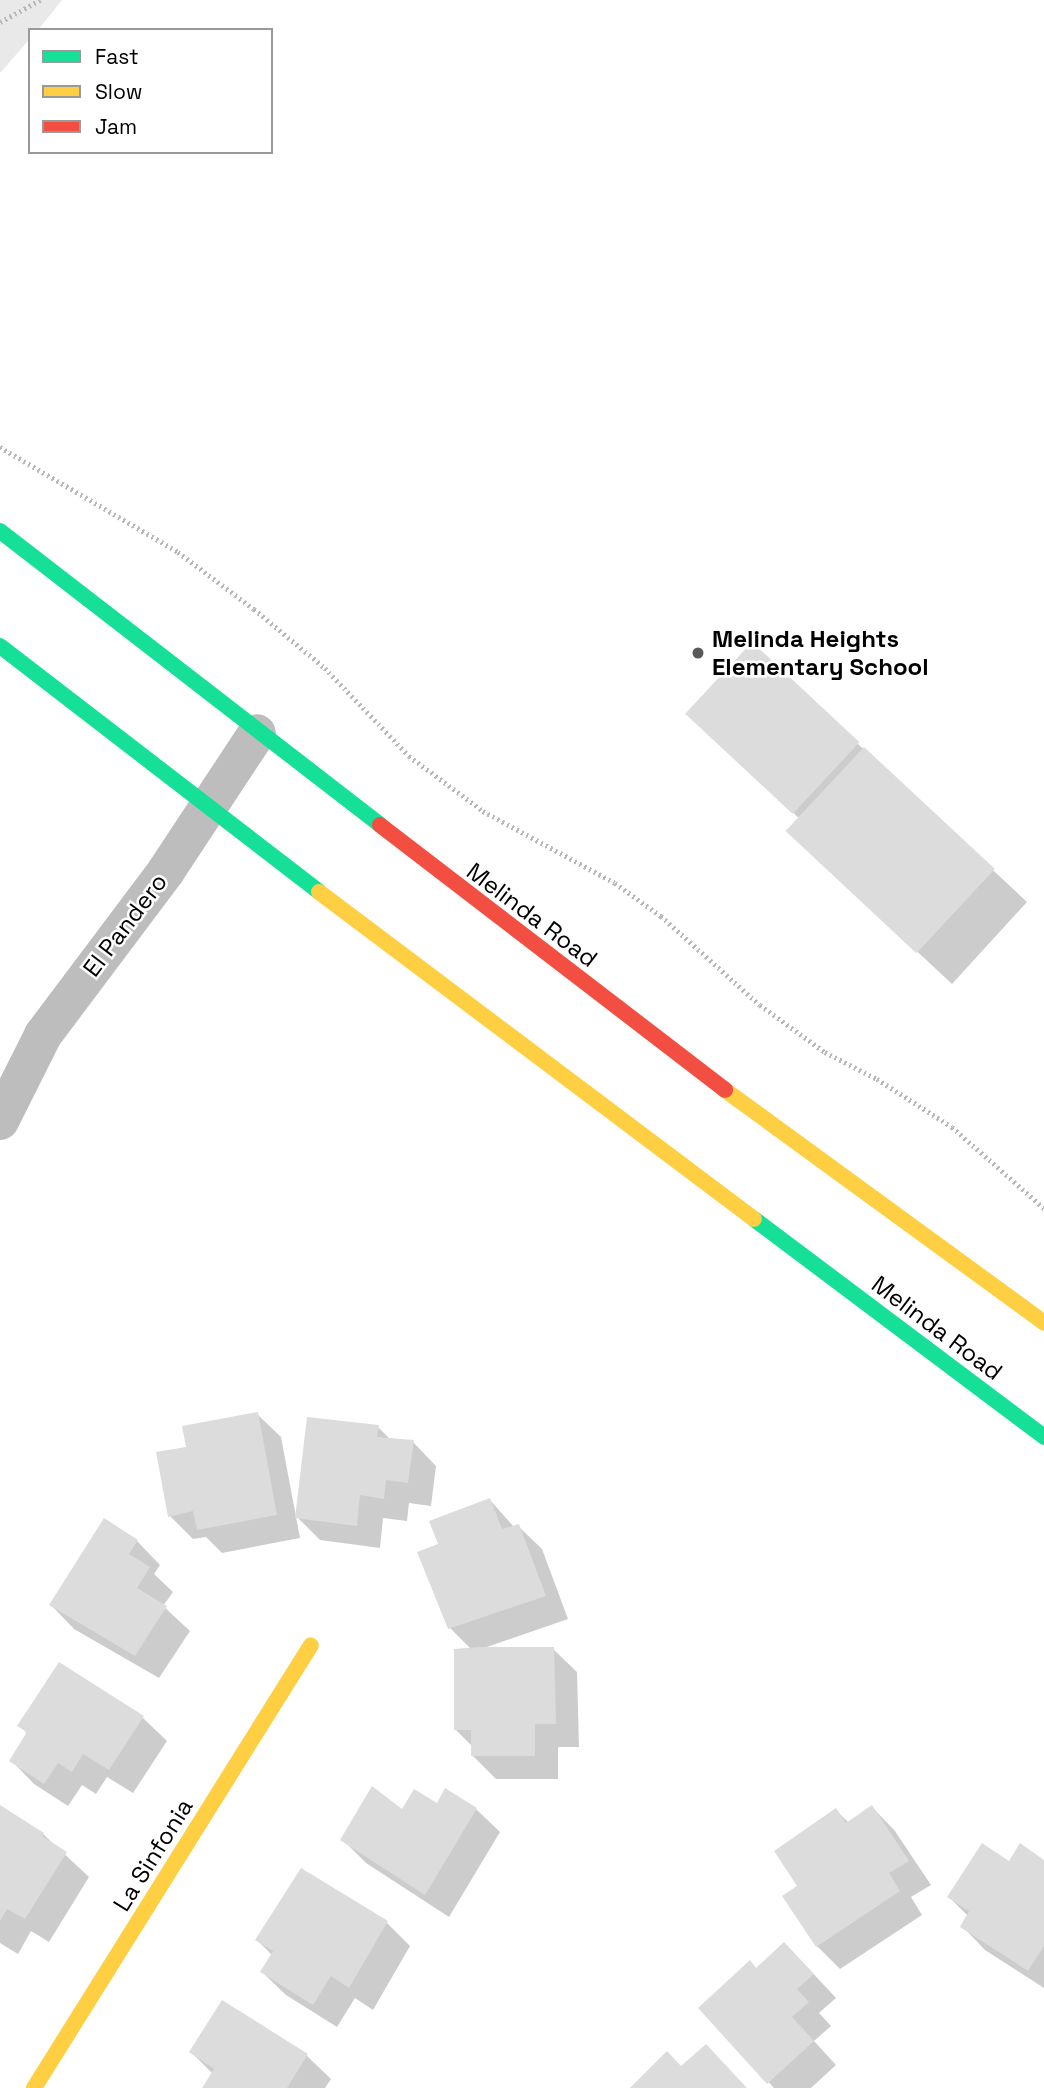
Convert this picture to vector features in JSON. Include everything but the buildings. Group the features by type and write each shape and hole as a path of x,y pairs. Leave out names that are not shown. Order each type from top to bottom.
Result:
{"main road":[{"name":"Melinda Road","path":"0,531 257,733 671,1050 1044,1323"},
{"name":"Melinda Road","path":"0,646 208,808 1044,1437"},
{"name":"La Sinfonia","path":"34,2088 311,1645"}],"street":[{"name":"El Pandero","path":"0,1121 43,1035 166,871 257,733"}],"path":[{"path":"0,22 40,0"},
{"path":"0,447 178,552 254,609 325,668 409,756 483,811 625,890 661,916 760,1005 825,1052 877,1079 952,1127 1044,1208"}],"shaded area":[{"path":"0,0 62,0 40,28 28,28 28,41 0,73"}],"traffic: fast":[{"path":"0,531 380,825"},
{"path":"0,646 319,892"},
{"path":"754,1219 1044,1437"}],"traffic: slow":[{"path":"319,892 754,1219"},
{"path":"725,1090 1044,1323"},
{"path":"34,2088 311,1645"}],"traffic: jam":[{"path":"380,825 725,1090"}],"place":[{"name":"Melinda Heights Elementary School","path":"698,653"}]}
